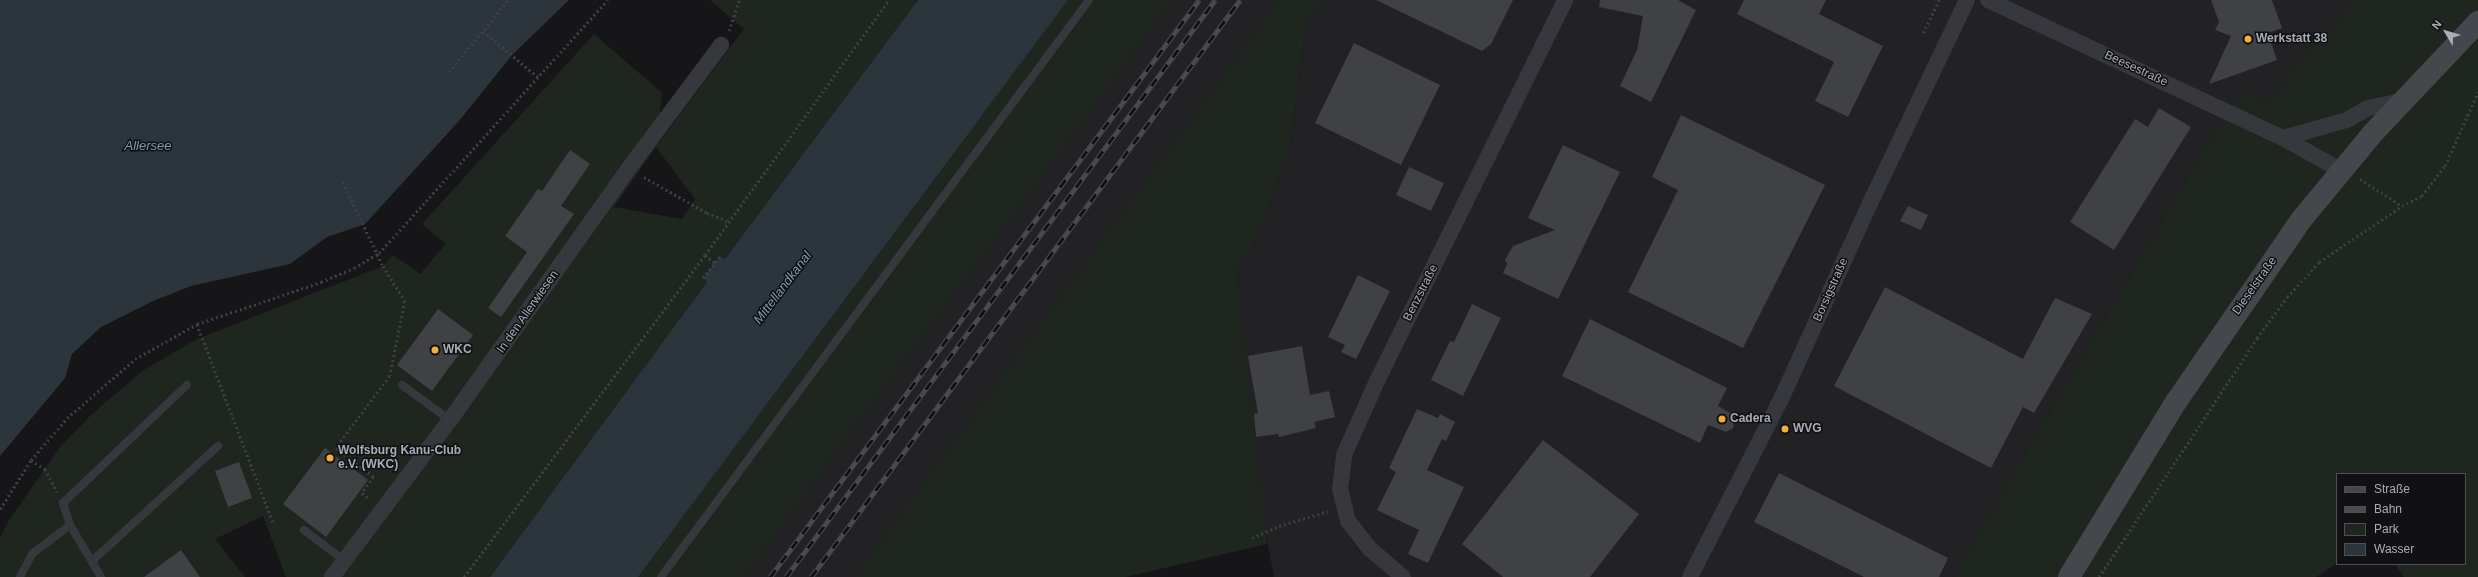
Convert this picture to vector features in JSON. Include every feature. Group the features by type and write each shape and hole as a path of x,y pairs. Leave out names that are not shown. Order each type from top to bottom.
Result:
{"main road":[{"name":"Dieselstraße","path":"2069,577 2139,459 2209,352 2301,220 2402,101 2478,22"}],"street":[{"name":"Benzstraße","path":"1403,577 1358,537 1343,508 1340,473 1352,436 1565,0"},
{"name":"Borsigstraße","path":"1690,577 1783,395 1873,197 1967,0"},
{"name":"Beesestraße","path":"1988,0 2283,138 2342,170"},
{"name":"In den Allerwiesen","path":"332,577 450,420 629,168 721,45"},
{"path":"2283,138 2347,120 2368,108 2402,101"}],"lane":[{"path":"661,577 1089,0"},
{"path":"402,384 450,420"},
{"path":"101,577 70,525 64,503 187,385"},
{"path":"92,561 218,446"},
{"path":"20,577 32,554 70,525"},
{"path":"304,530 345,561"}],"path":[{"path":"449,72 508,0"},
{"path":"0,509 31,460 67,418 135,359 197,324 321,282 354,268 379,253 608,0"},
{"path":"721,45 734,23 739,0"},
{"path":"464,577 729,222 889,0"},
{"path":"1924,33 1939,0"},
{"path":"482,31 538,77"},
{"path":"2098,577 2257,338 2287,297 2319,262 2402,206 2422,196 2434,183 2445,166 2478,92"},
{"path":"629,168 707,213 729,222"},
{"path":"2342,170 2367,182 2402,206"},
{"path":"343,182 379,253 383,266 405,301 390,376 336,448 374,477 362,493 383,508"},
{"path":"704,255 715,263"},
{"path":"703,278 720,256"},
{"path":"197,324 274,525"},
{"path":"31,460 45,469 64,503"},
{"path":"1252,538 1306,517 1343,508"}],"shaded area":[{"path":"1174,0 1279,0 854,577 744,577"},
{"path":"1323,0 2355,0 2268,99 2242,94 2217,127 1953,577 1274,577 1263,519 1236,266 1253,246 1290,150 1306,24"}],"green space":[{"path":"710,0 918,0 725,259 720,256 703,278 707,282 490,577 286,577 263,516 215,539 245,577 0,577 0,537 9,520 61,446 92,414 142,371 197,339 383,266 393,255 420,274 446,244 422,224 594,34 662,93 657,145 744,29","holes":["656,147 695,199 682,219 614,207"]},
{"path":"1068,0 1174,0 744,577 638,577"},
{"path":"1279,0 1323,0 1306,24 1290,150 1253,246 1236,266 1267,544 1126,577 854,577"},
{"path":"2355,0 2478,0 2478,577 2404,577 2396,565 2466,565 2466,473 2336,473 2336,564 2316,577 1953,577 2217,127 2242,94 2268,99"}],"water":[{"name":"Allersee","path":"0,0 569,0 512,55 459,121 365,224 327,237 290,264 191,286 153,301 101,327 72,354 65,378 0,456"},
{"name":"Mittellandkanal","path":"918,0 1068,0 638,577 490,577 707,282 703,278 720,256 725,259"}],"building":[{"path":"1376,0 1513,0 1491,44 1482,51"},
{"path":"1600,0 1678,0 1696,10 1651,102 1620,86 1637,50 1643,16 1599,7"},
{"path":"1744,0 1826,0 1819,14 1883,46 1848,117 1815,101 1834,62 1737,14"},
{"name":"Werkstatt 38","path":"2211,0 2272,0 2282,28 2268,33 2277,60 2209,84 2231,36 2215,30 2219,22"},
{"path":"1354,43 1440,85 1401,165 1315,123"},
{"path":"2159,108 2191,127 2114,250 2070,222 2135,119 2148,127"},
{"path":"1681,115 1825,185 1743,348 1628,292 1678,190 1652,177"},
{"path":"1563,145 1620,172 1558,299 1503,273 1507,264 1505,260 1513,246 1555,230 1528,218"},
{"path":"570,150 590,164 561,206 574,214 501,317 488,308 527,252 505,236 538,189 542,191"},
{"path":"1409,167 1444,183 1431,211 1396,195"},
{"path":"1908,206 1928,215 1921,230 1900,221"},
{"path":"1358,275 1390,291 1356,359 1341,352 1345,345 1328,337"},
{"path":"1885,287 2023,359 2055,298 2092,314 2034,413 2023,407 1991,468 1834,386"},
{"path":"1472,304 1501,318 1463,396 1431,380 1450,341 1454,342"},
{"name":"WKC","path":"438,309 473,335 432,391 397,365"},
{"path":"1590,319 1727,388 1718,406 1735,416 1733,428 1726,432 1708,425 1700,443 1562,376"},
{"path":"1302,346 1310,395 1329,391 1335,417 1314,422 1316,428 1279,437 1278,434 1256,437 1254,414 1258,413 1248,356"},
{"path":"1417,409 1438,418 1440,414 1455,422 1446,441 1442,439 1427,470 1464,487 1428,563 1408,554 1419,530 1377,510 1396,472 1389,468"},
{"path":"1543,440 1639,514 1590,577 1503,577 1462,544"},
{"path":"325,448 368,480 326,537 283,504"},
{"path":"239,462 252,498 228,507 215,471"},
{"path":"1779,473 1948,558 1939,577 1864,577 1754,522"},
{"path":"181,550 200,577 144,577"}],"railway":[{"path":"770,577 1199,0"},
{"path":"786,577 1215,0"},
{"path":"811,577 1240,0"}],"place":[{"name":"Werkstatt 38","path":"2248,39"},
{"name":"WKC","path":"435,350"},
{"name":"Cadera","path":"1722,419"},
{"name":"WVG","path":"1785,429"},
{"name":"Wolfsburg Kanu-Club e.V. (WKC)","path":"330,458"}]}
